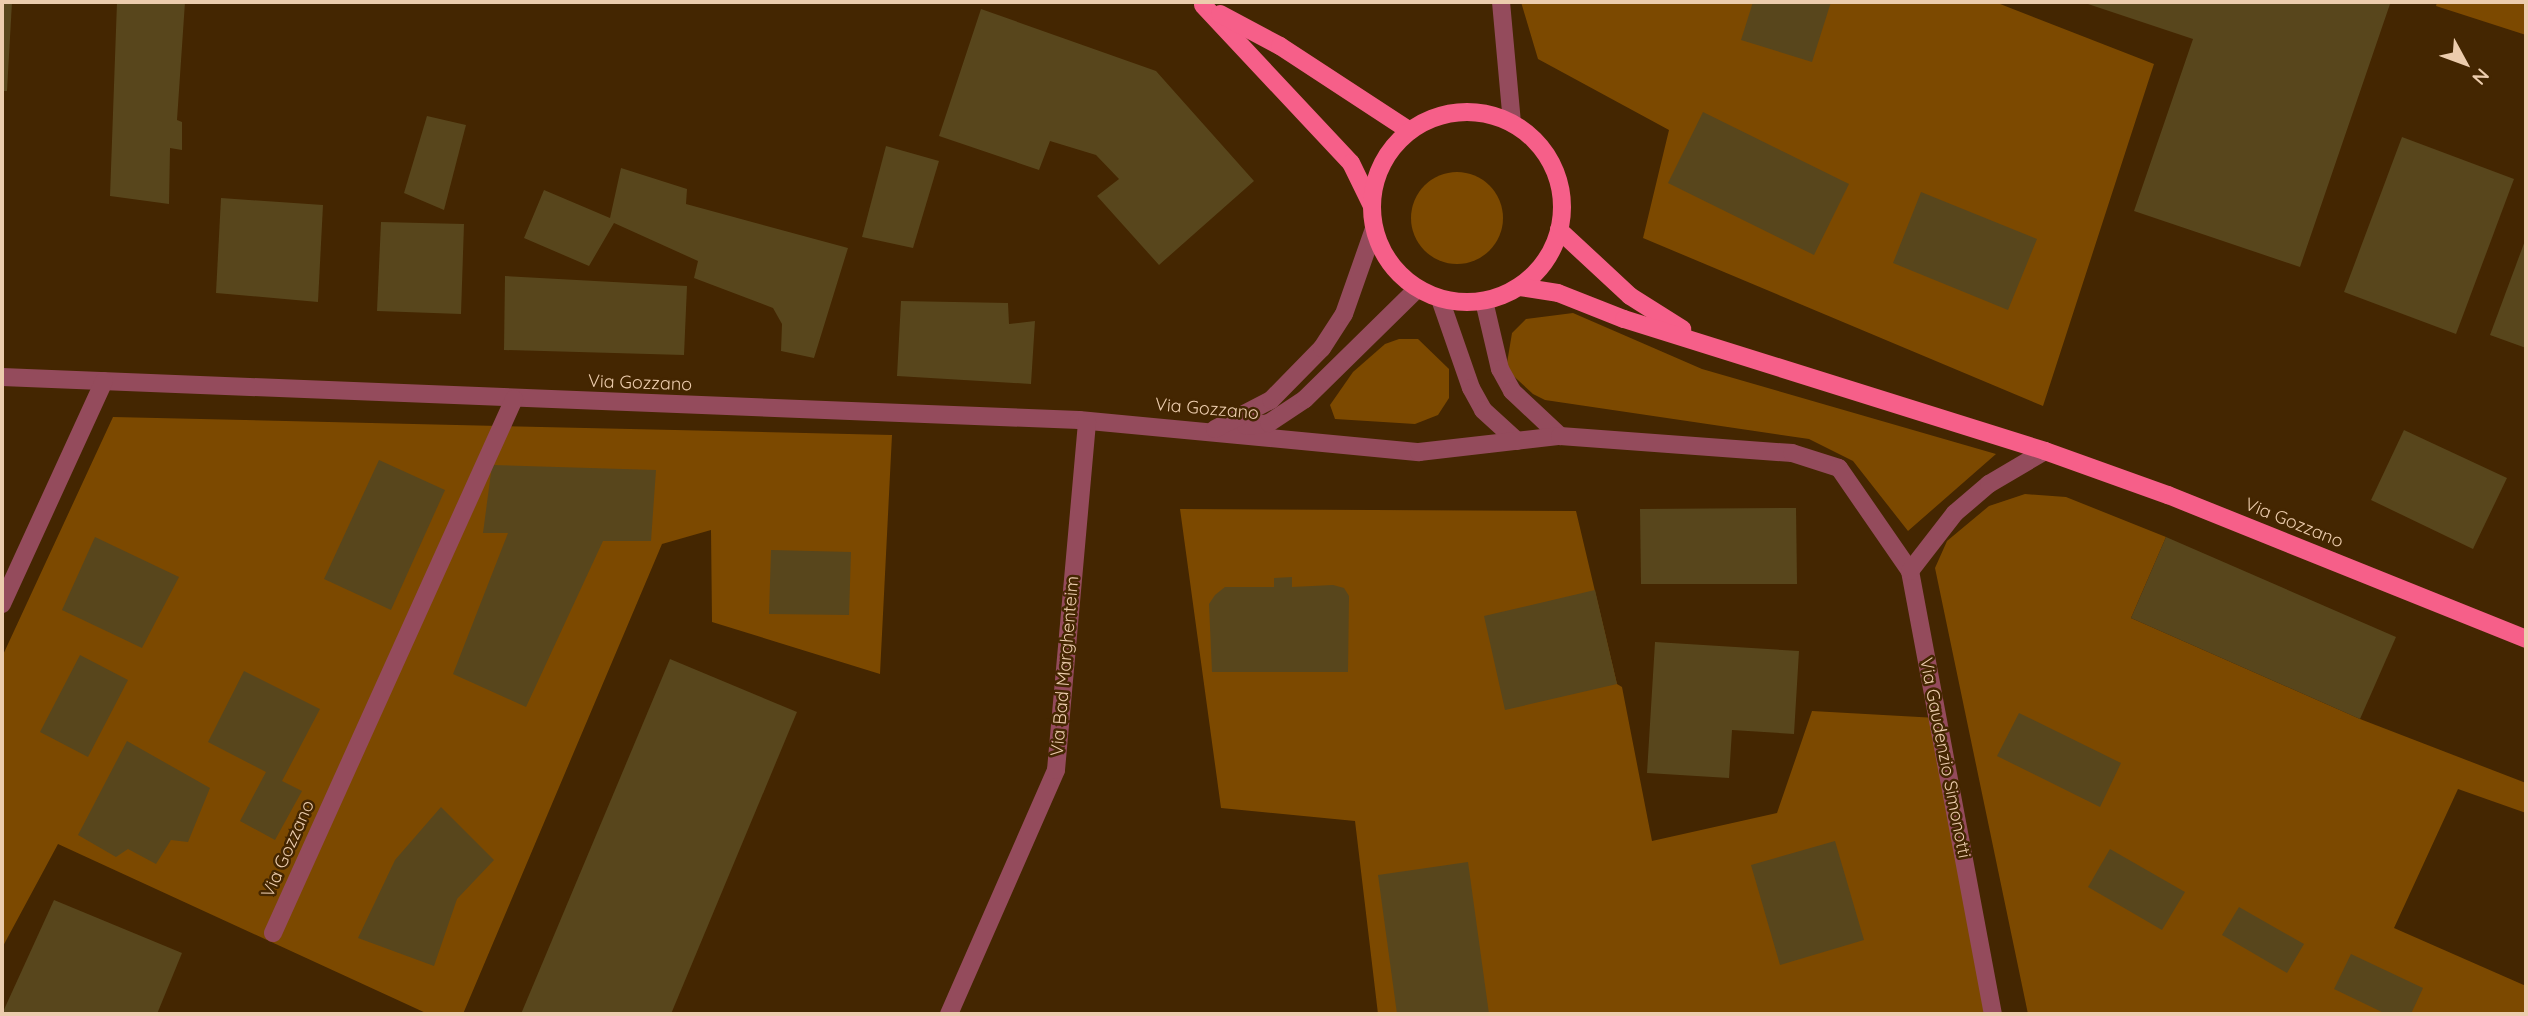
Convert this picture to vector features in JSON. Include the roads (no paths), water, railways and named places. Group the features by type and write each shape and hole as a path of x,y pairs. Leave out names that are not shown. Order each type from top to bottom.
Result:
{"main road":[{"path":"1200,3 1280,46 1410,131"},
{"path":"1200,3 1351,163 1371,204"},
{"path":"1460,112 1486,114 1512,123 1532,137 1559,180 1559,230 1551,252 1520,286 1484,302 1440,299 1417,289 1397,273 1374,229 1371,204 1377,176 1390,151 1410,131 1433,118 1460,112"},
{"name":"Via Gozzano","path":"1559,230 1630,296 1700,340"},
{"name":"Via Gozzano","path":"1520,286 1558,293 2045,451 2168,495 2526,639"}],"street":[{"path":"1501,2 1512,123"},
{"path":"1214,430 1271,400 1322,348 1344,314 1374,229"},
{"path":"1214,430 1269,423 1305,400 1417,289"},
{"path":"1440,299 1471,388 1483,410 1517,441"},
{"path":"1484,302 1500,369 1511,391 1560,436"},
{"name":"Via Gozzano","path":"2,377 1087,421 1214,430 1419,452 1560,436 1792,453 1839,468 1871,512"},
{"path":"2,604 104,381"},
{"name":"Via Gozzano","path":"273,933 514,399"},
{"name":"Via Bad Marghenteim","path":"949,1014 1056,770 1087,421"},
{"path":"1910,571 1955,513 1989,484 2045,451"},
{"name":"Via Gaudenzio Simonotti","path":"1871,512 1910,571 1993,1014"}]}
